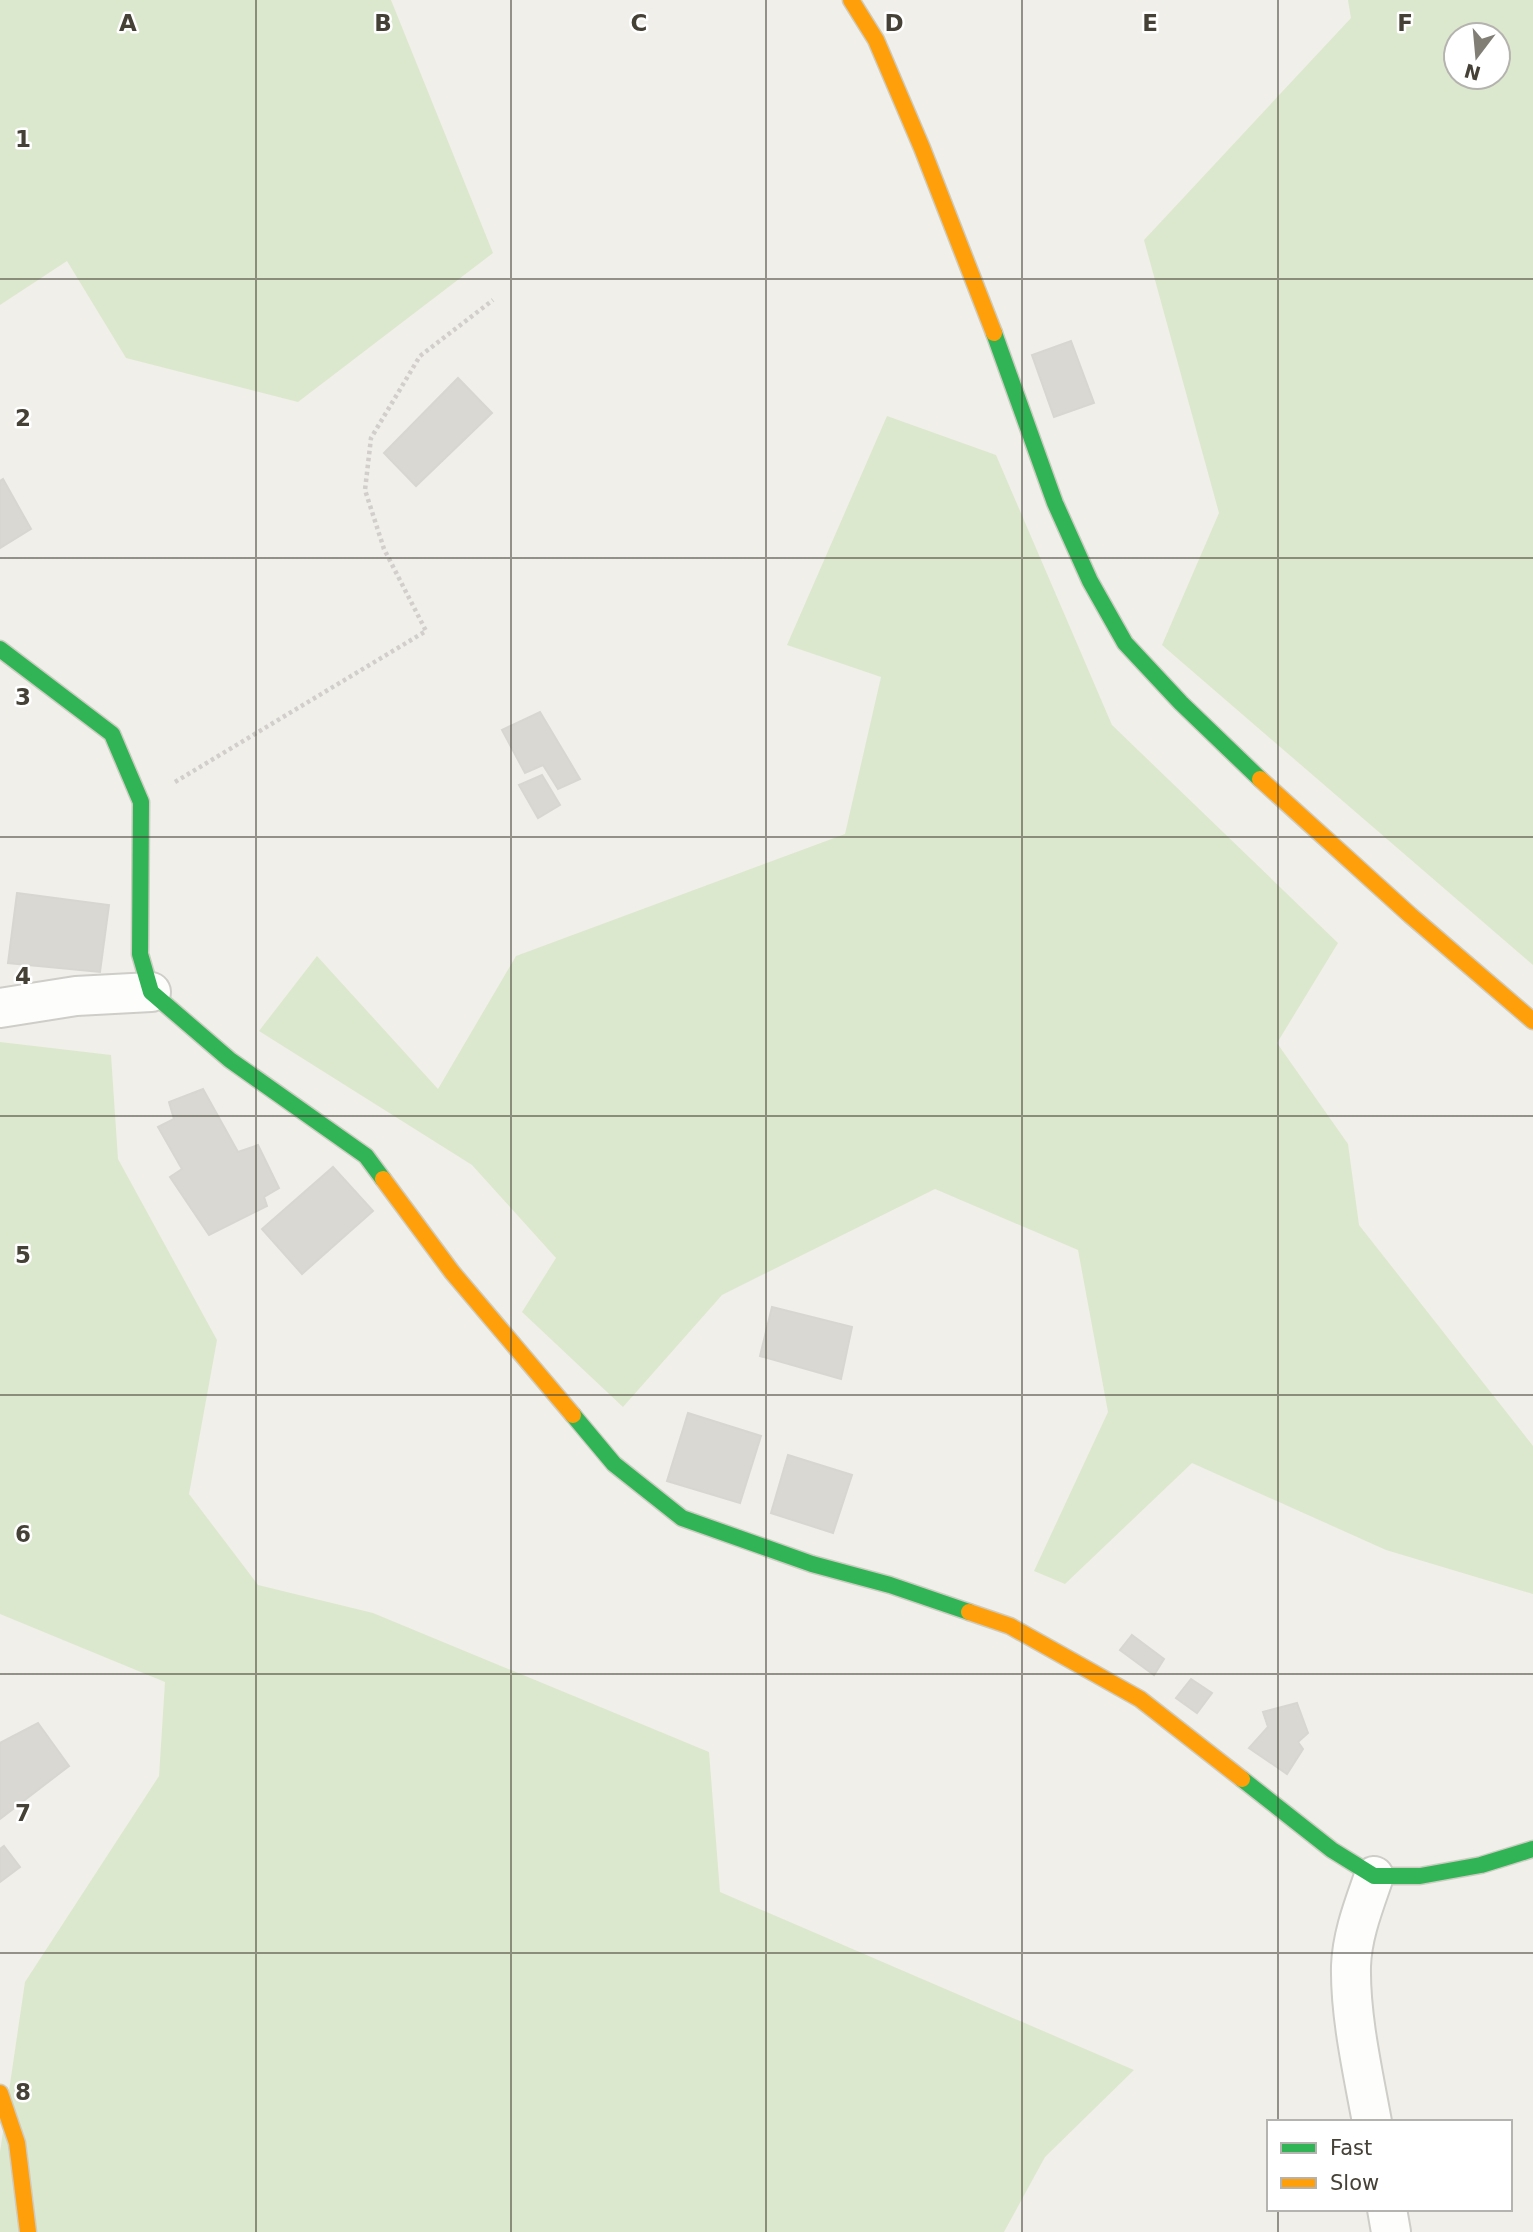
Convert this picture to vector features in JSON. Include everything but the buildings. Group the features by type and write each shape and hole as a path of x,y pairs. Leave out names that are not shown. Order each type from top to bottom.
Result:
{"street":[{"path":"851,0 876,40 922,148 994,334 1055,503 1090,581 1125,643 1181,703 1255,774 1410,915 1533,1021"},
{"path":"0,649 112,734 141,802 140,954 151,992 230,1060 366,1156 452,1272 614,1464 682,1518 812,1564 890,1585 1010,1626 1140,1699 1332,1850 1374,1876 1420,1876 1481,1865 1533,1849"},
{"path":"0,1008 76,996 151,992"},
{"path":"1372,2120 1359,2051 1351,1966 1355,1934 1374,1876"},
{"path":"0,2093 16,2143 28,2232"},
{"path":"1387,2211 1391,2232"}],"path":[{"path":"141,802 426,631 384,549 365,490 371,438 420,356 492,300"}],"green space":[{"path":"0,0 391,0 493,253 298,402 126,358 67,261 0,305"},
{"path":"1348,0 1533,0 1533,965 1162,645 1219,513 1144,240 1351,18"},
{"path":"887,416 996,455 1112,725 1338,943 1277,1043 1348,1144 1359,1225 1533,1446 1533,1594 1386,1550 1192,1463 1065,1584 1034,1571 1108,1412 1078,1250 935,1189 722,1295 623,1407 522,1312 556,1258 472,1165 259,1031 317,956 438,1089 516,956 845,834 881,677 787,645"},
{"path":"0,1042 111,1055 118,1159 217,1340 189,1494 258,1585 373,1613 709,1752 720,1892 1134,2070 1045,2157 1004,2232 0,2232 0,2152 25,1982 159,1776 165,1682 0,1614"}],"traffic: fast":[{"path":"994,333 1055,503 1090,581 1125,643 1181,703 1260,779"},
{"path":"0,649 112,734 141,802 140,954 151,992 230,1060 366,1156 383,1179"},
{"path":"573,1415 614,1464 682,1518 812,1564 890,1585 969,1612"},
{"path":"1242,1779 1332,1850 1374,1876 1420,1876 1481,1865 1533,1849"}],"traffic: slow":[{"path":"851,0 876,40 922,148 994,333"},
{"path":"1260,779 1410,915 1533,1021"},
{"path":"383,1179 452,1272 573,1415"},
{"path":"969,1612 1010,1626 1140,1699 1242,1779"},
{"path":"0,2093 17,2143 28,2232"}]}
